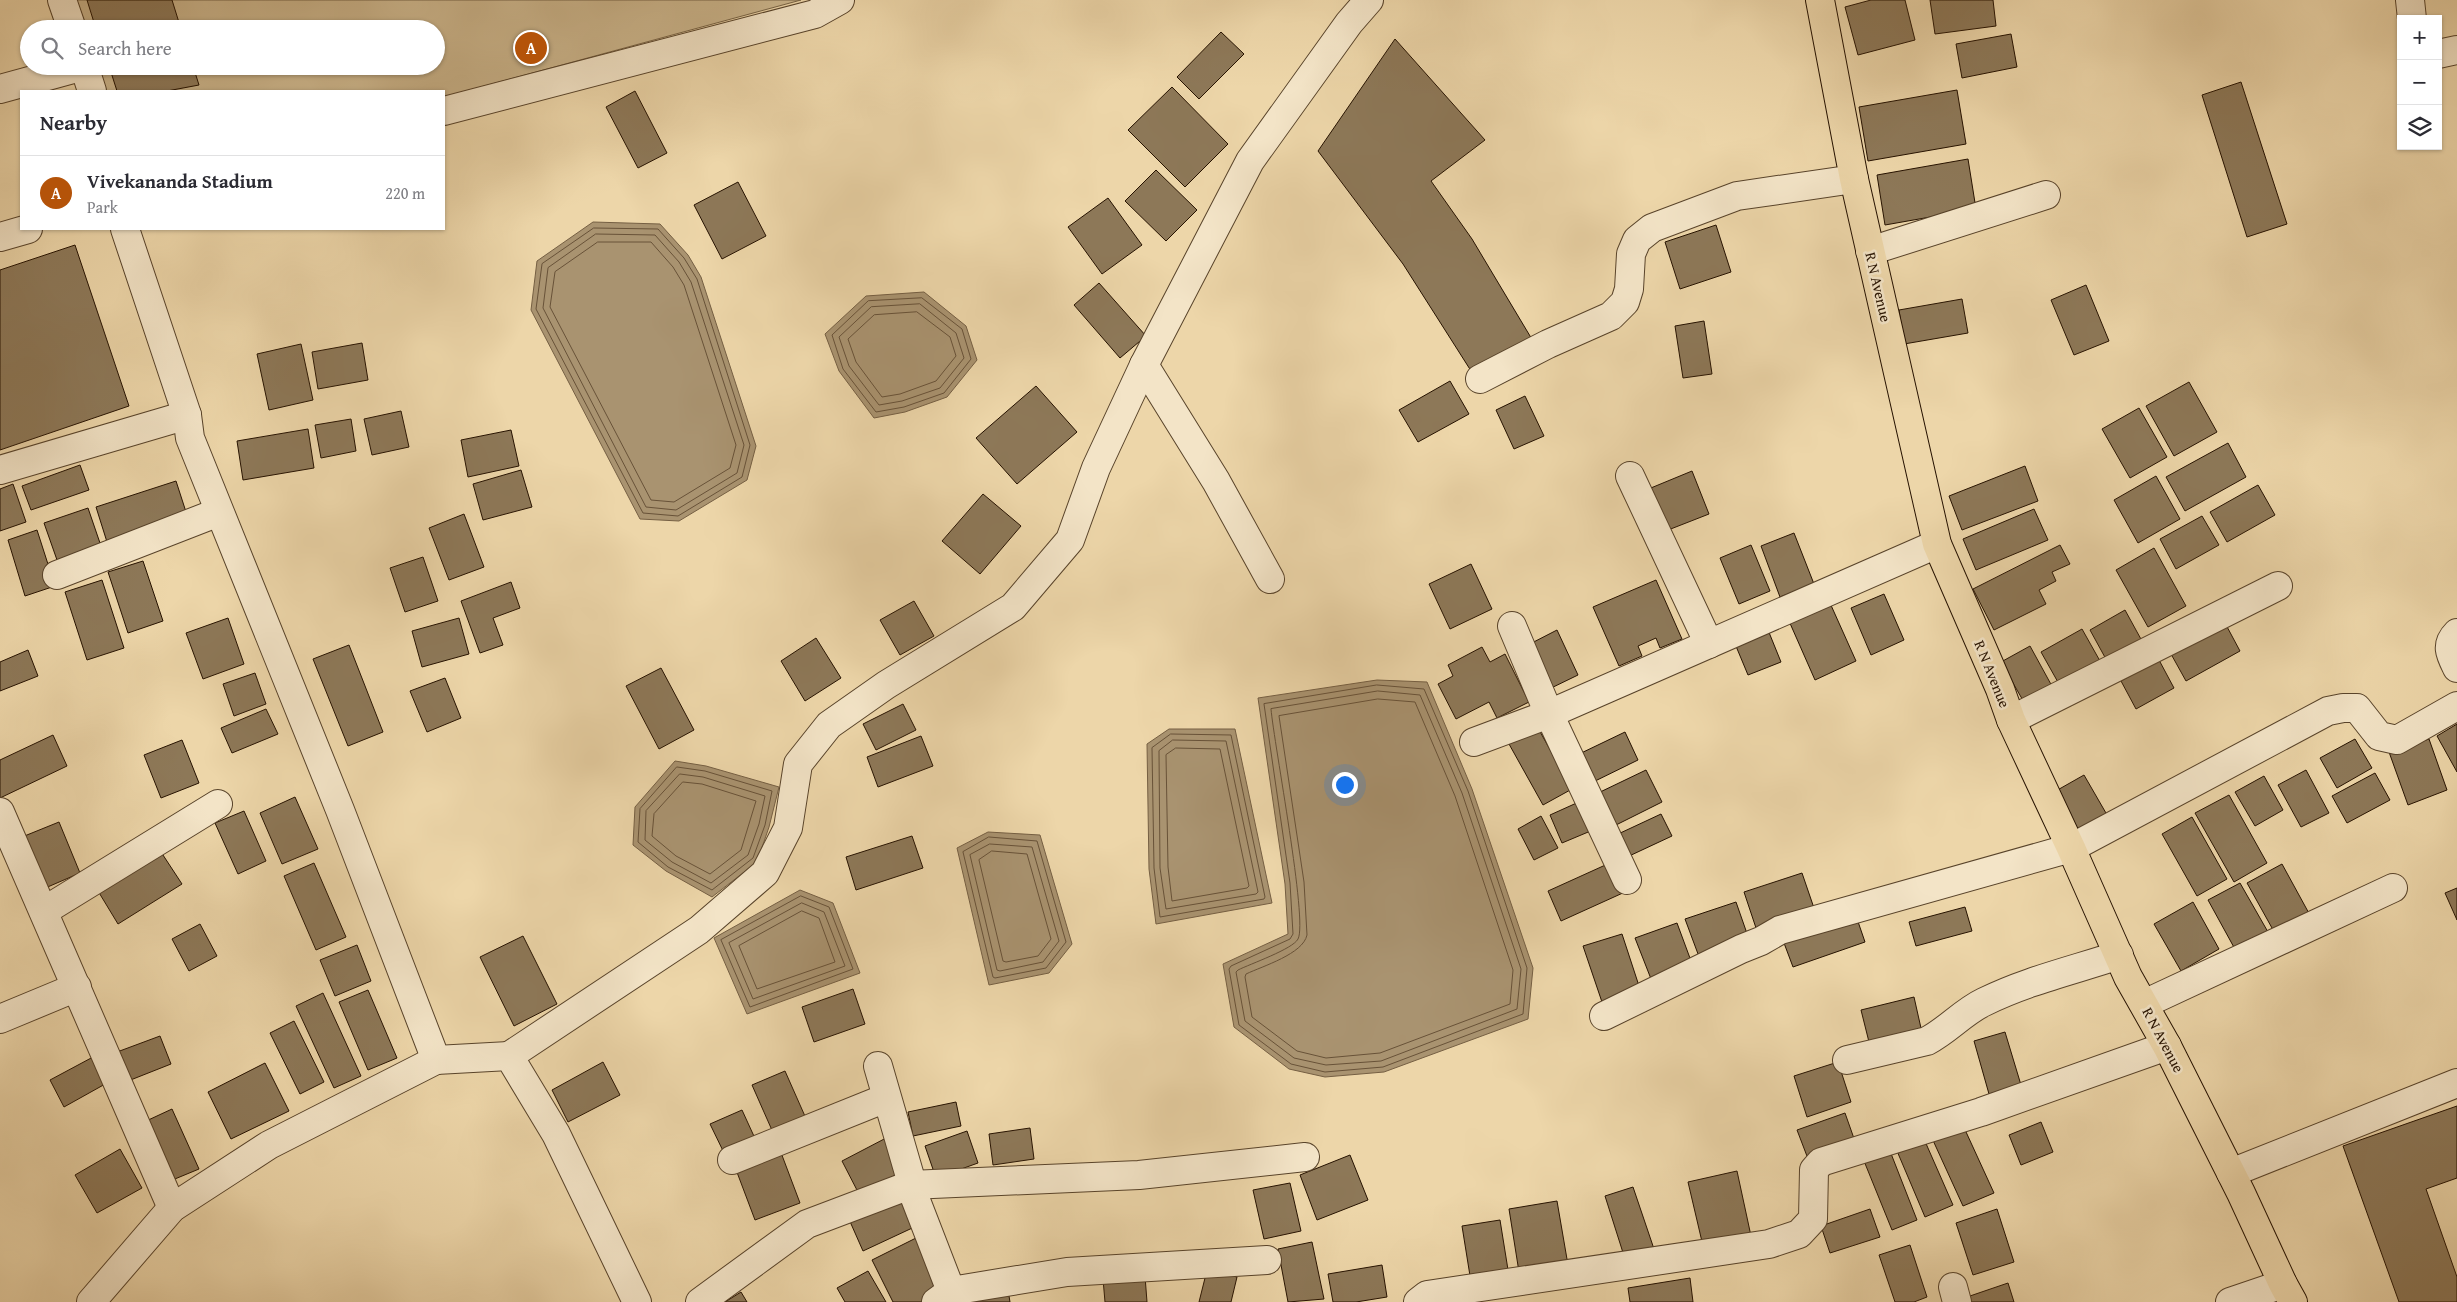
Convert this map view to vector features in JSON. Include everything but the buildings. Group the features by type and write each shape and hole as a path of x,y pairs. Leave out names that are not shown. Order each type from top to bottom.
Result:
{"main road":[{"name":"R N Avenue","path":"1820,0 1854,179 1937,544 2000,689 2011,720 2071,848 2128,977 2167,1046 2231,1173 2288,1293"}],"street":[{"path":"62,0 69,20"},
{"path":"445,111 815,14 840,0"},
{"path":"91,1302 172,1208 269,1146 436,1060 509,1056 699,930 765,873 788,828 798,764 829,724 886,685 1012,608 1070,540 1096,468 1144,365 1250,161 1349,23 1368,0"},
{"path":"2410,0 2412,15"},
{"path":"2442,53 2457,50"},
{"path":"0,89 51,75"},
{"path":"87,75 92,90"},
{"path":"1480,379 1548,344 1611,316 1626,302 1630,289 1631,254 1638,240 1652,228 1738,196 1854,179"},
{"path":"1870,252 2046,195"},
{"path":"0,237 24,230"},
{"path":"125,230 187,415 190,438 337,801 436,1060"},
{"path":"1144,365 1216,481 1270,579"},
{"path":"0,470 187,415"},
{"path":"1630,476 1709,644"},
{"path":"58,575 220,512"},
{"path":"1474,742 1548,714 1937,544"},
{"path":"2011,720 2278,586"},
{"path":"1512,626 1548,714 1627,880"},
{"path":"2457,633 2450,640 2449,651 2457,668"},
{"path":"1604,1016 1761,941 1780,930 2071,848 2328,711 2358,708 2379,736 2397,740 2457,706"},
{"path":"44,911 218,804"},
{"path":"0,812 5,839 44,911 172,1208"},
{"path":"2144,1004 2393,888"},
{"path":"1846,1060 1927,1041 1938,1035 1964,1012 2003,993 2118,955"},
{"path":"0,1019 77,987"},
{"path":"1418,1302 1426,1295 1769,1244 1799,1234 1813,1219 1814,1170 1821,1162 1981,1112 2167,1046"},
{"path":"509,1056 556,1134 637,1302"},
{"path":"878,1066 943,1297 1067,1272 1267,1260"},
{"path":"2231,1173 2457,1083"},
{"path":"732,1160 886,1098"},
{"path":"700,1302 807,1224 910,1185 1139,1176 1305,1157"},
{"path":"2230,1302 2288,1293"}],"shaded area":[{"path":"71,0 801,0 445,97 445,90 101,90 95,75 445,75 445,20 77,20"}],"water":[{"path":"593,222 660,224 688,255 701,277 756,446 747,480 679,521 640,519 531,310 537,261"},
{"path":"924,292 966,326 977,360 947,397 905,412 874,418 839,371 825,334 866,296"},
{"path":"1377,680 1427,682 1472,789 1533,968 1528,1019 1384,1072 1325,1077 1289,1069 1234,1027 1223,964 1288,934 1285,884 1258,698"},
{"path":"1169,729 1235,729 1272,903 1156,924 1149,869 1147,744"},
{"path":"675,761 706,766 779,787 769,827 757,862 712,897 666,871 633,845 635,807"},
{"path":"988,832 1040,835 1072,944 1049,973 989,985 957,848"},
{"path":"800,890 833,903 860,973 747,1014 714,938"}],"place":[{"name":"Vivekananda Stadium","path":"531,48"}]}
